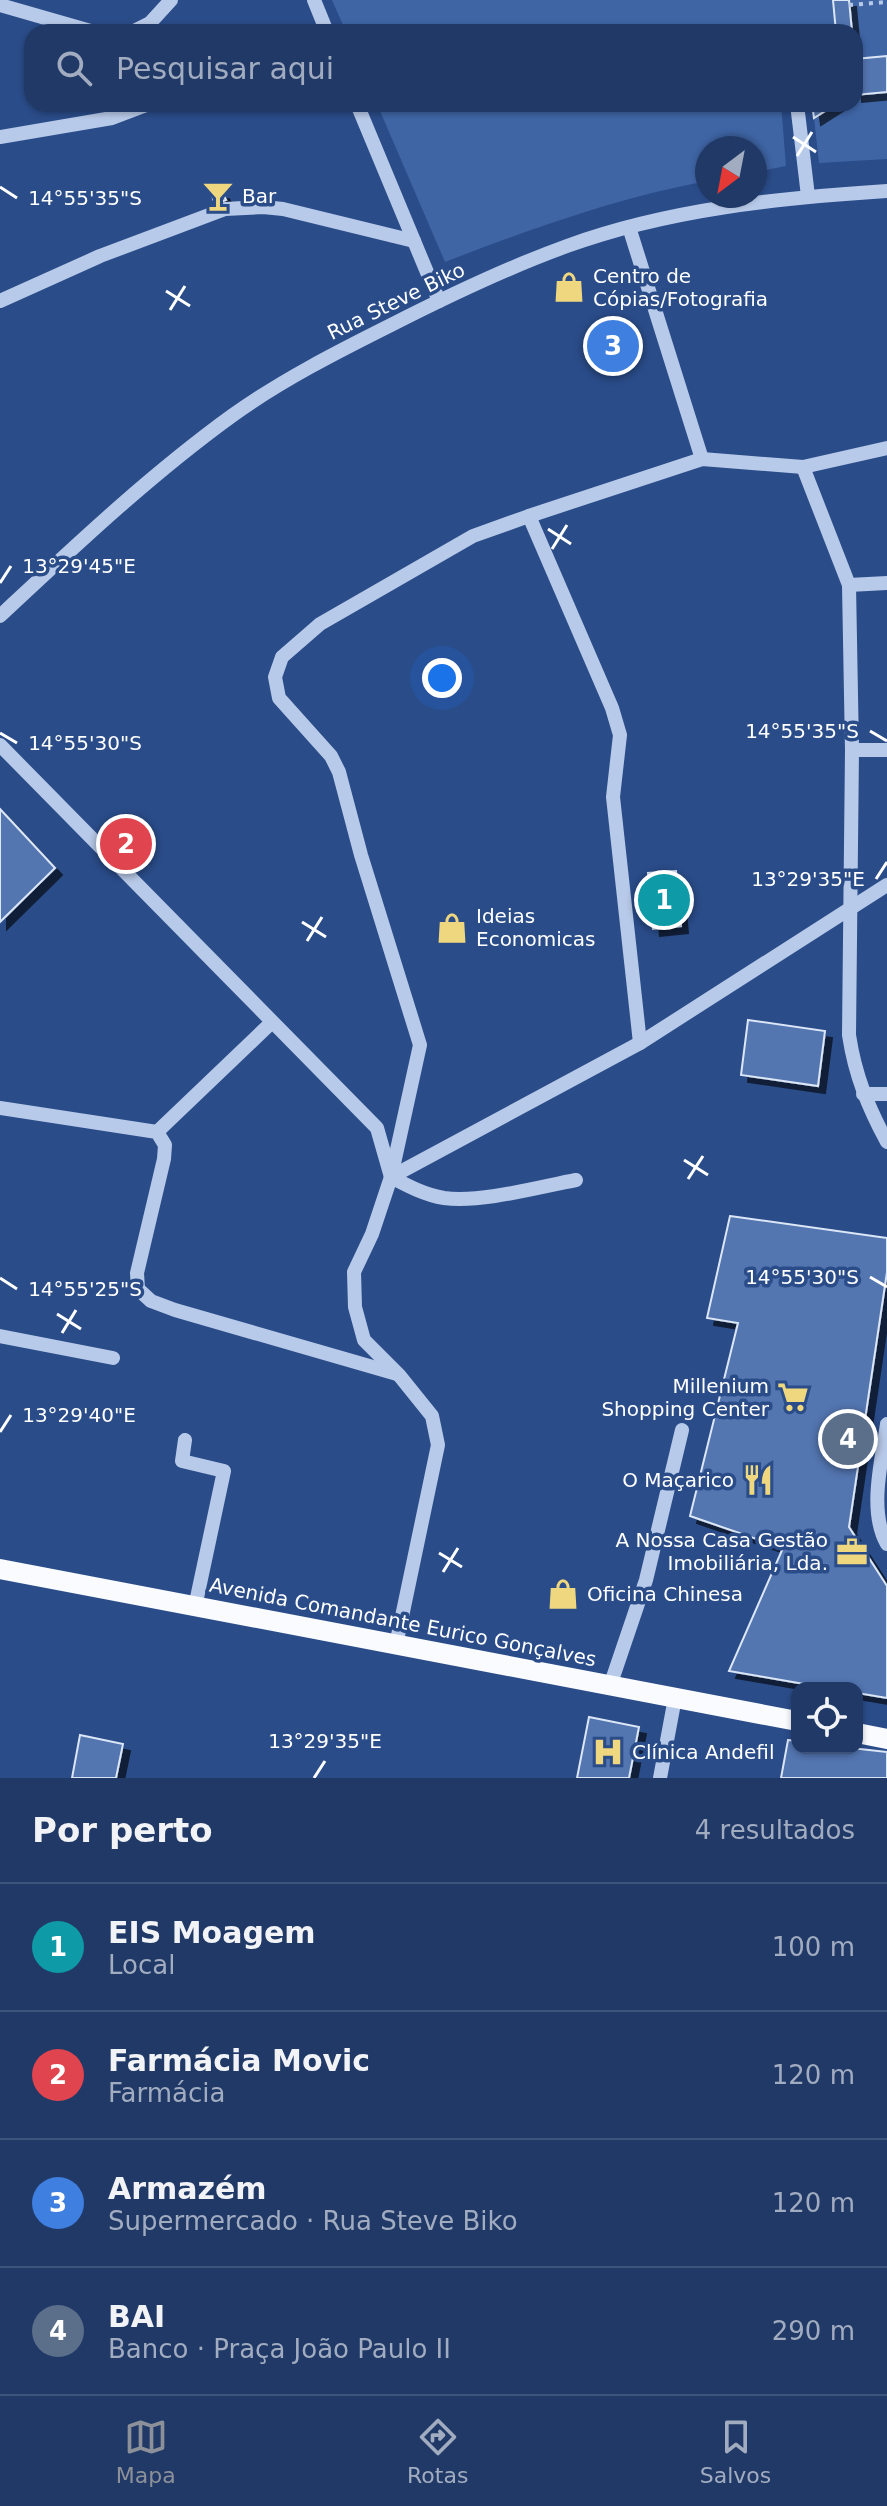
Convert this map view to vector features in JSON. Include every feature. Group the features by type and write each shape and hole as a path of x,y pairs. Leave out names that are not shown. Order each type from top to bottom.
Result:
{"main road":[{"name":"Avenida Comandante Eurico Gonçalves","path":"0,1569 791,1720"},
{"path":"863,1734 887,1739"}],"street":[{"path":"148,24 171,0"},
{"path":"314,0 324,24"},
{"path":"0,5 66,24"},
{"path":"0,137 112,118 128,112"},
{"path":"360,112 439,301"},
{"path":"798,112 808,196"},
{"name":"Rua Steve Biko","path":"0,616 99,523 235,414 331,355 439,301 530,260 629,227 700,211 808,196 887,191"},
{"path":"0,301 100,256 225,209 283,209 414,241"},
{"path":"629,227 702,459"},
{"path":"396,1645 438,1445 432,1416 399,1375 364,1340 355,1307 354,1272 372,1234 391,1177 420,1045 361,855 339,772 331,756 279,698 275,677 282,657 320,624 473,536 529,516 702,459 803,467 887,448"},
{"path":"803,467 849,585 852,750 849,1035 854,1068 863,1094 887,1142"},
{"path":"529,516 612,708 620,735 613,797 640,1043"},
{"path":"849,585 887,583"},
{"path":"0,745 377,1128 391,1177 413,1189 443,1198 467,1199 576,1180"},
{"path":"852,750 887,750"},
{"path":"391,1177 640,1043 887,885"},
{"path":"157,1132 271,1023"},
{"path":"863,1094 887,1094"},
{"path":"0,1108 157,1132 165,1145 164,1159 137,1273 138,1289 151,1301 399,1375"},
{"path":"0,1336 113,1358"},
{"path":"887,1424 877,1495 883,1537 887,1544"},
{"path":"610,1686 646,1580 682,1430"},
{"path":"185,1440 182,1461 224,1471 195,1607"},
{"path":"660,1778 675,1698"}],"path":[{"path":"849,5 887,2"}],"shaded area":[{"path":"332,0 833,0 835,24 342,24"},
{"path":"849,0 887,0 887,56 863,58 863,24 851,24"},
{"path":"887,92 887,159 819,163 814,118 823,112 863,112 863,94"},
{"path":"380,112 782,112 786,166 767,170 767,136 695,136 695,183 607,205 445,262"}],"building":[{"path":"833,0 849,0 851,24 835,24"},
{"path":"887,56 887,92 863,94 863,58"},
{"name":"Bar","path":"222,192 226,200 215,204 211,193"},
{"path":"619,336 630,351 604,353 597,341"},
{"path":"0,809 55,868 0,922"},
{"path":"676,871 681,926 653,929 648,873"},
{"path":"748,1020 825,1031 818,1086 741,1075"},
{"name":"Millenium Shopping Center","path":"730,1216 887,1238 887,1272 849,1527 887,1586 887,1698 863,1694 863,1682 792,1682 729,1671 783,1548 690,1516 738,1323 707,1318"},
{"name":"Clínica Andefil","path":"589,1717 639,1727 629,1778 577,1778"},
{"path":"80,1735 123,1744 116,1778 72,1778"},
{"path":"788,1740 791,1740 791,1754 863,1754 863,1749 887,1752 887,1778 781,1778"}],"place":[{"name":"Bar","path":"218,196"},
{"name":"Centro de Cópias/Fotografia","path":"569,287"},
{"name":"Armazém","path":"613,346"},
{"name":"Farmácia Movic","path":"126,844"},
{"name":"EIS Moagem","path":"664,900"},
{"name":"Ideias Economicas","path":"452,928"},
{"name":"Millenium Shopping Center","path":"793,1397"},
{"name":"BAI","path":"848,1439"},
{"name":"O Maçarico","path":"758,1480"},
{"name":"A Nossa Casa Gestão Imobiliária, Lda.","path":"852,1552"},
{"name":"Oficina Chinesa","path":"563,1594"},
{"name":"Clínica Andefil","path":"608,1752"}]}
